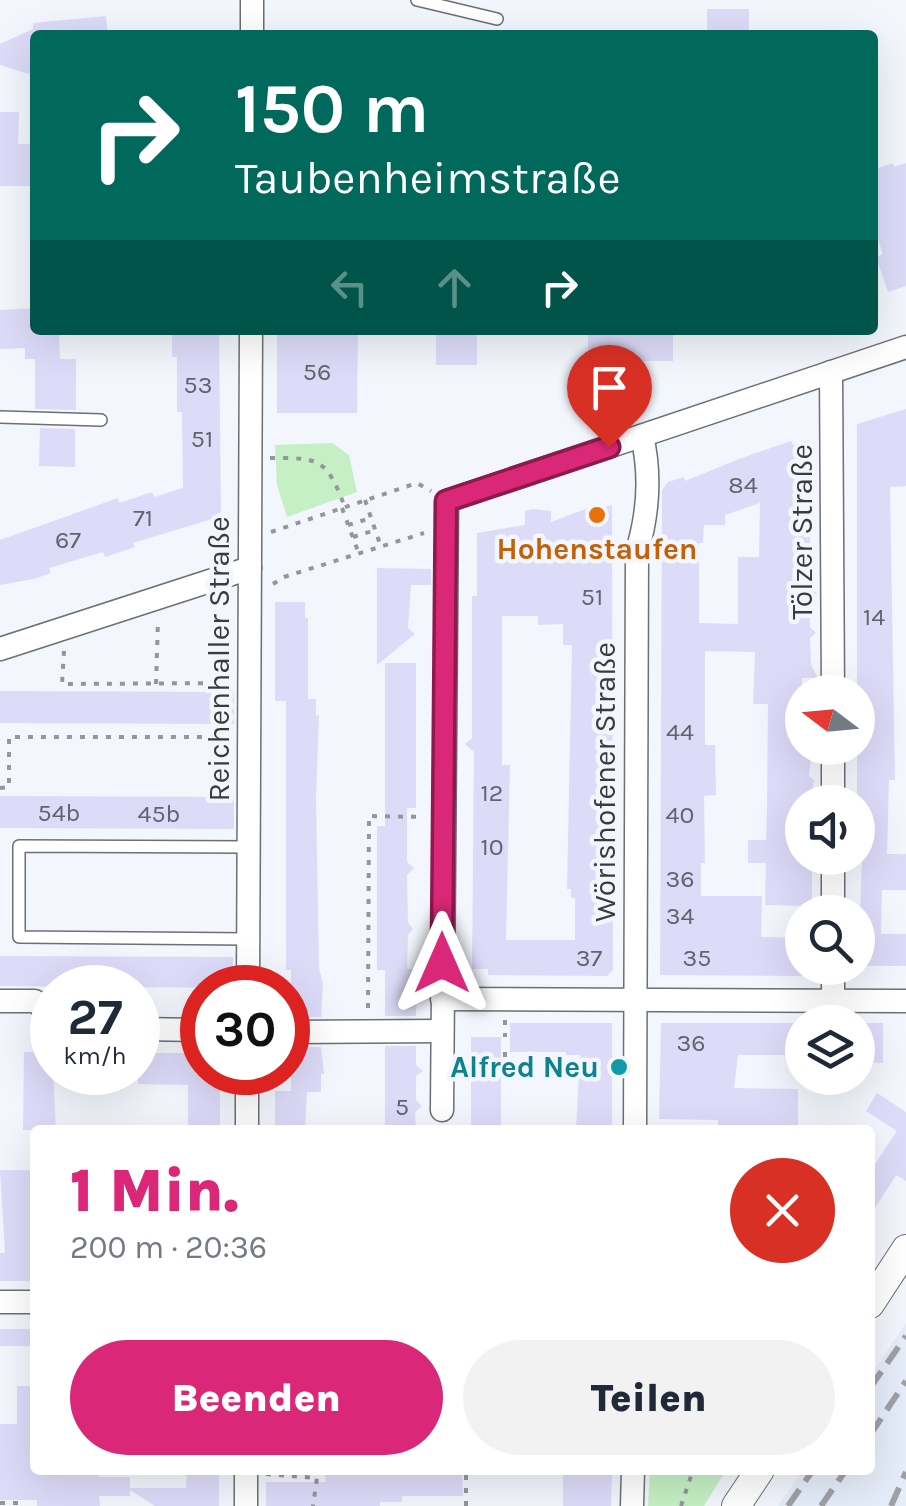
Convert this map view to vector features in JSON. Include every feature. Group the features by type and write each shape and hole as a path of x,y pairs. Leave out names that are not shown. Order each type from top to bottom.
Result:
{"street":[{"path":"252,0 252,30"},
{"name":"Reichenhaller Straße","path":"248,965 251,335"},
{"path":"442,1110 446,501 906,346"},
{"name":"Tölzer Straße","path":"830,372 833,675"},
{"name":"Wörishofener Straße","path":"635,1125 637,551 645,525 647,460 642,436"},
{"path":"0,649 250,568"},
{"path":"833,985 833,1001"},
{"path":"442,999 906,1001"},
{"path":"0,1001 30,1001"},
{"path":"310,1032 442,1031"},
{"path":"247,1125 248,1095"},
{"path":"875,1296 906,1249"},
{"path":"0,1302 30,1302"},
{"path":"246,1475 246,1506"},
{"path":"632,1506 633,1475"},
{"path":"736,1506 757,1475"}],"lane":[{"path":"417,0 497,19"},
{"path":"0,418 101,420"},
{"path":"248,847 19,846 19,938 248,939"}],"path":[{"path":"250,458 310,458 330,473 359,554"},
{"path":"250,537 417,483 446,501 431,532 284,577 274,583 265,600 250,607"},
{"path":"365,500 381,547"},
{"path":"348,525 371,518"},
{"path":"353,537 376,530"},
{"path":"156,684 158,620"},
{"path":"64,651 62,684 249,683"},
{"path":"0,788 9,788 9,736 249,738"},
{"path":"368,1032 369,816 444,818"},
{"path":"278,1475 317,1478 313,1506"},
{"path":"466,1475 466,1506"},
{"path":"681,1506 690,1475"},
{"path":"0,1502 26,1502"}],"shaded area":[{"path":"906,1323 906,1506 778,1506 800,1475 875,1475 875,1369"}],"green space":[{"path":"332,443 349,455 357,492 287,517 277,485 275,445"},
{"path":"650,1475 723,1475 704,1506 648,1506"}],"building":[{"path":"707,9 749,9 749,30 707,30"},
{"path":"106,16 107,30 31,30 33,23"},
{"path":"30,30 30,74 0,65 0,44"},
{"path":"0,112 19,112 18,144 30,144 30,186 0,186"},
{"path":"906,163 906,286 888,292 878,263 878,256 883,254 878,239 878,168"},
{"path":"30,308 30,335 59,335 60,359 76,359 76,410 35,409 35,359 25,359 25,348 0,349 0,310"},
{"path":"172,335 219,335 221,512 212,519 133,543 135,547 105,557 103,552 49,568 51,573 34,579 0,585 0,540 118,498 119,503 152,492 154,497 183,488 182,412 177,412 177,357 172,357"},
{"path":"277,335 358,335 357,413 277,413"},
{"path":"436,335 477,335 477,365 436,365"},
{"path":"588,335 673,335 673,361 588,361"},
{"path":"906,409 906,486 890,487 895,780 889,780 887,854 906,854 906,890 882,890 881,934 906,934 906,966 875,966 875,895 861,895 861,875 875,875 875,785 857,785 857,765 875,765 875,675 857,675 857,424"},
{"path":"40,428 75,429 75,467 39,466"},
{"path":"809,440 810,543 817,547 810,555 810,587 817,593 810,600 810,627 816,633 810,638 811,665 816,675 785,675 785,765 810,765 809,776 814,780 813,785 785,785 785,875 812,875 812,895 785,895 785,905 765,905 766,863 748,863 748,840 766,840 768,704 753,704 755,652 705,651 705,745 715,745 716,795 704,796 705,863 701,863 701,896 762,896 761,937 785,938 785,976 660,975 662,490 668,482 684,477 685,481 791,441 793,445","holes":["760,503 759,557 738,557 738,624 699,623 699,543 703,543 704,525 725,525 725,515"]},
{"path":"612,505 613,970 607,976 488,975 488,969 472,969 474,752 465,744 472,738 472,596 477,596 477,533 525,525 525,511 533,509 551,511 551,522 591,507 592,511","holes":["502,616 538,616 538,625 563,624 563,645 572,645 567,889 575,898 575,940 506,940 510,765 502,765"]},
{"path":"377,568 431,569 431,585 411,585 408,628 415,634 377,665"},
{"path":"275,602 305,602 308,699 316,699 316,716 319,715 316,798 321,1017 310,1017 310,965 286,965 286,701 275,701"},
{"path":"385,663 416,663 416,808 407,808 407,862 414,868 407,875 408,922 413,929 408,935 407,969 416,969 416,1016 385,1016 385,970 377,970 377,826 385,826"},
{"path":"0,691 234,692 234,724 0,723"},
{"path":"0,796 234,797 234,829 0,828"},
{"path":"0,956 233,957 233,965 180,965 180,988 160,987 160,965 30,965 30,986 0,986"},
{"path":"510,1023 612,1023 612,1125 576,1125 580,1055 510,1052"},
{"path":"661,1023 785,1023 785,1055 738,1055 734,1088 785,1089 785,1095 798,1095 798,1125 718,1125 718,1120 659,1119"},
{"path":"875,1023 883,1023 883,1063 875,1063"},
{"path":"471,1037 501,1037 501,1125 471,1125"},
{"path":"385,1046 416,1046 416,1065 423,1071 416,1076 416,1100 422,1106 415,1112 416,1125 385,1125"},
{"path":"310,1047 321,1047 321,1092 310,1092"},
{"path":"24,1052 30,1052 30,1095 54,1095 56,1125 30,1125 30,1130 23,1130"},
{"path":"160,1053 180,1053 180,1085 160,1084"},
{"path":"877,1093 906,1112 906,1181 896,1175 875,1208 875,1164 897,1131 866,1111"},
{"path":"188,1095 220,1095 220,1125 188,1125"},
{"path":"275,1095 307,1095 305,1125 275,1125"},
{"path":"0,1170 30,1170 30,1281 0,1281 0,1253 5,1253"},
{"path":"0,1329 30,1329 30,1346 0,1346"},
{"path":"17,1386 29,1386 30,1475 130,1477 130,1488 186,1488 187,1475 219,1475 219,1506 155,1506 130,1490 130,1496 99,1496 100,1506 37,1506 37,1500 0,1500 0,1424 17,1424"},
{"path":"325,1475 462,1475 463,1496 402,1496 402,1502 380,1502 380,1506 266,1506 266,1482 326,1482"},
{"path":"563,1475 612,1475 611,1506 563,1506"}],"railway":[{"path":"875,1381 906,1336"},
{"path":"875,1428 906,1381"},
{"path":"891,1506 906,1472"},
{"path":"788,1506 810,1475"},
{"path":"821,1506 843,1475"}],"place":[{"name":"Hohenstaufen","path":"597,515"},
{"name":"Alfred Neu","path":"619,1067"}],"route":[{"path":"442,963 446,501 609,447"}]}
